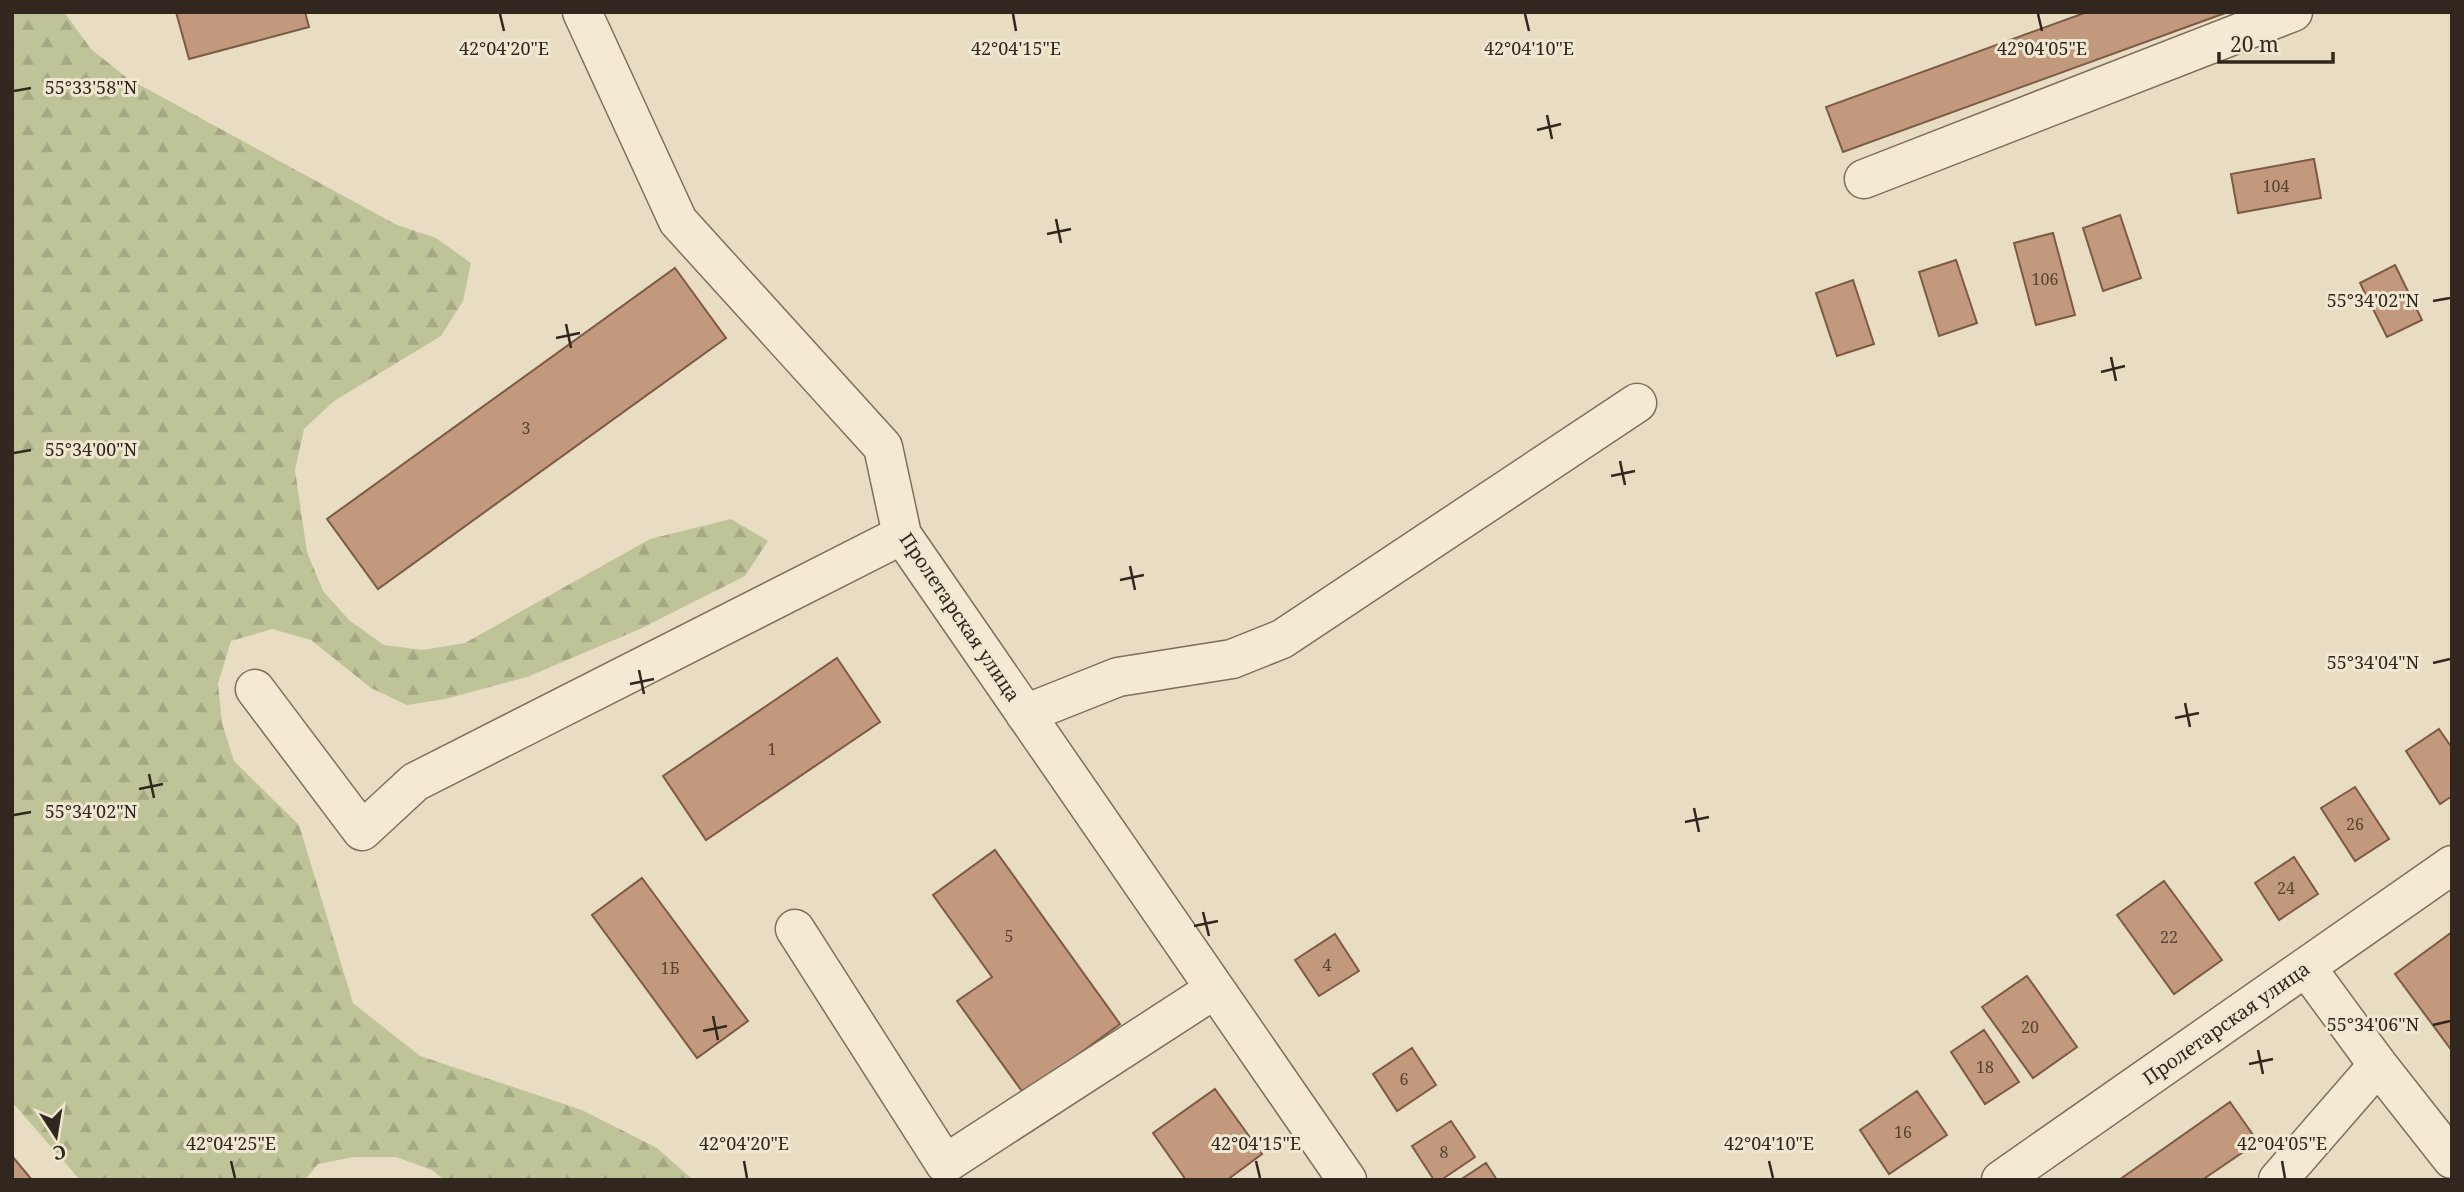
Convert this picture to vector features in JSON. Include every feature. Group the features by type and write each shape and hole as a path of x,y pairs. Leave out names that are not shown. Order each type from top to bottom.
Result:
{"street":[{"name":"Пролетарская улица","path":"582,12 678,221 883,447 902,535 1347,1180"},
{"path":"1864,179 2293,12"},
{"path":"1025,714 1118,677 1232,659 1282,639 1637,403"},
{"path":"256,689 362,831 415,782 902,535"},
{"name":"Пролетарская улица","path":"2001,1180 2452,865"},
{"path":"796,929 945,1164 1215,989"},
{"path":"2306,967 2452,1159"},
{"path":"2280,1173 2378,1065"}],"green space":[{"path":"12,12 64,12 91,49 127,78 397,225 436,238 471,263 463,301 441,336 334,401 304,429 295,470 307,552 323,591 349,620 384,645 423,650 465,643 650,539 731,519 768,541 745,576 640,629 527,677 445,699 407,705 371,688 311,640 272,629 231,641 218,684 222,723 234,761 299,825 353,1003 420,1056 582,1110 657,1148 693,1180 444,1180 432,1170 396,1157 354,1157 318,1164 305,1180 80,1180 12,1102"}],"building":[{"path":"176,12 305,12 309,27 189,59"},
{"path":"2087,12 2228,12 1843,152 1826,107"},
{"path":"2314,159 2321,198 2238,213 2231,174"},
{"path":"2120,215 2141,278 2103,291 2083,228"},
{"path":"2053,233 2075,315 2036,325 2014,243"},
{"path":"1956,260 1977,323 1939,336 1919,272"},
{"path":"2395,265 2422,320 2387,337 2360,283"},
{"path":"675,268 726,338 378,589 327,519"},
{"path":"1853,280 1874,344 1837,356 1816,293"},
{"path":"837,658 880,722 706,840 663,776"},
{"path":"2439,729 2452,748 2452,796 2440,804 2406,751"},
{"path":"2355,787 2389,839 2355,861 2321,808"},
{"path":"995,850 1120,1024 1024,1094 957,1001 992,977 933,895"},
{"path":"2294,857 2318,894 2279,920 2255,883"},
{"path":"642,878 748,1021 697,1058 592,915"},
{"path":"2164,881 2222,960 2174,994 2117,915"},
{"path":"2452,932 2451,979 2452,1051 2395,974"},
{"path":"1335,934 1359,971 1319,996 1295,960"},
{"path":"2027,976 2077,1047 2033,1078 1982,1007"},
{"path":"1984,1030 2019,1082 1985,1104 1951,1052"},
{"path":"1412,1048 1436,1085 1397,1111 1373,1074"},
{"path":"1215,1089 1262,1154 1227,1180 1186,1180 1153,1133"},
{"path":"1917,1091 1947,1135 1889,1174 1860,1130"},
{"path":"2230,1102 2258,1142 2202,1180 2119,1180"},
{"path":"1451,1121 1475,1157 1441,1180 1434,1180 1412,1146"},
{"path":"12,1156 32,1180 12,1180"},
{"path":"1486,1163 1497,1180 1460,1180"}]}
